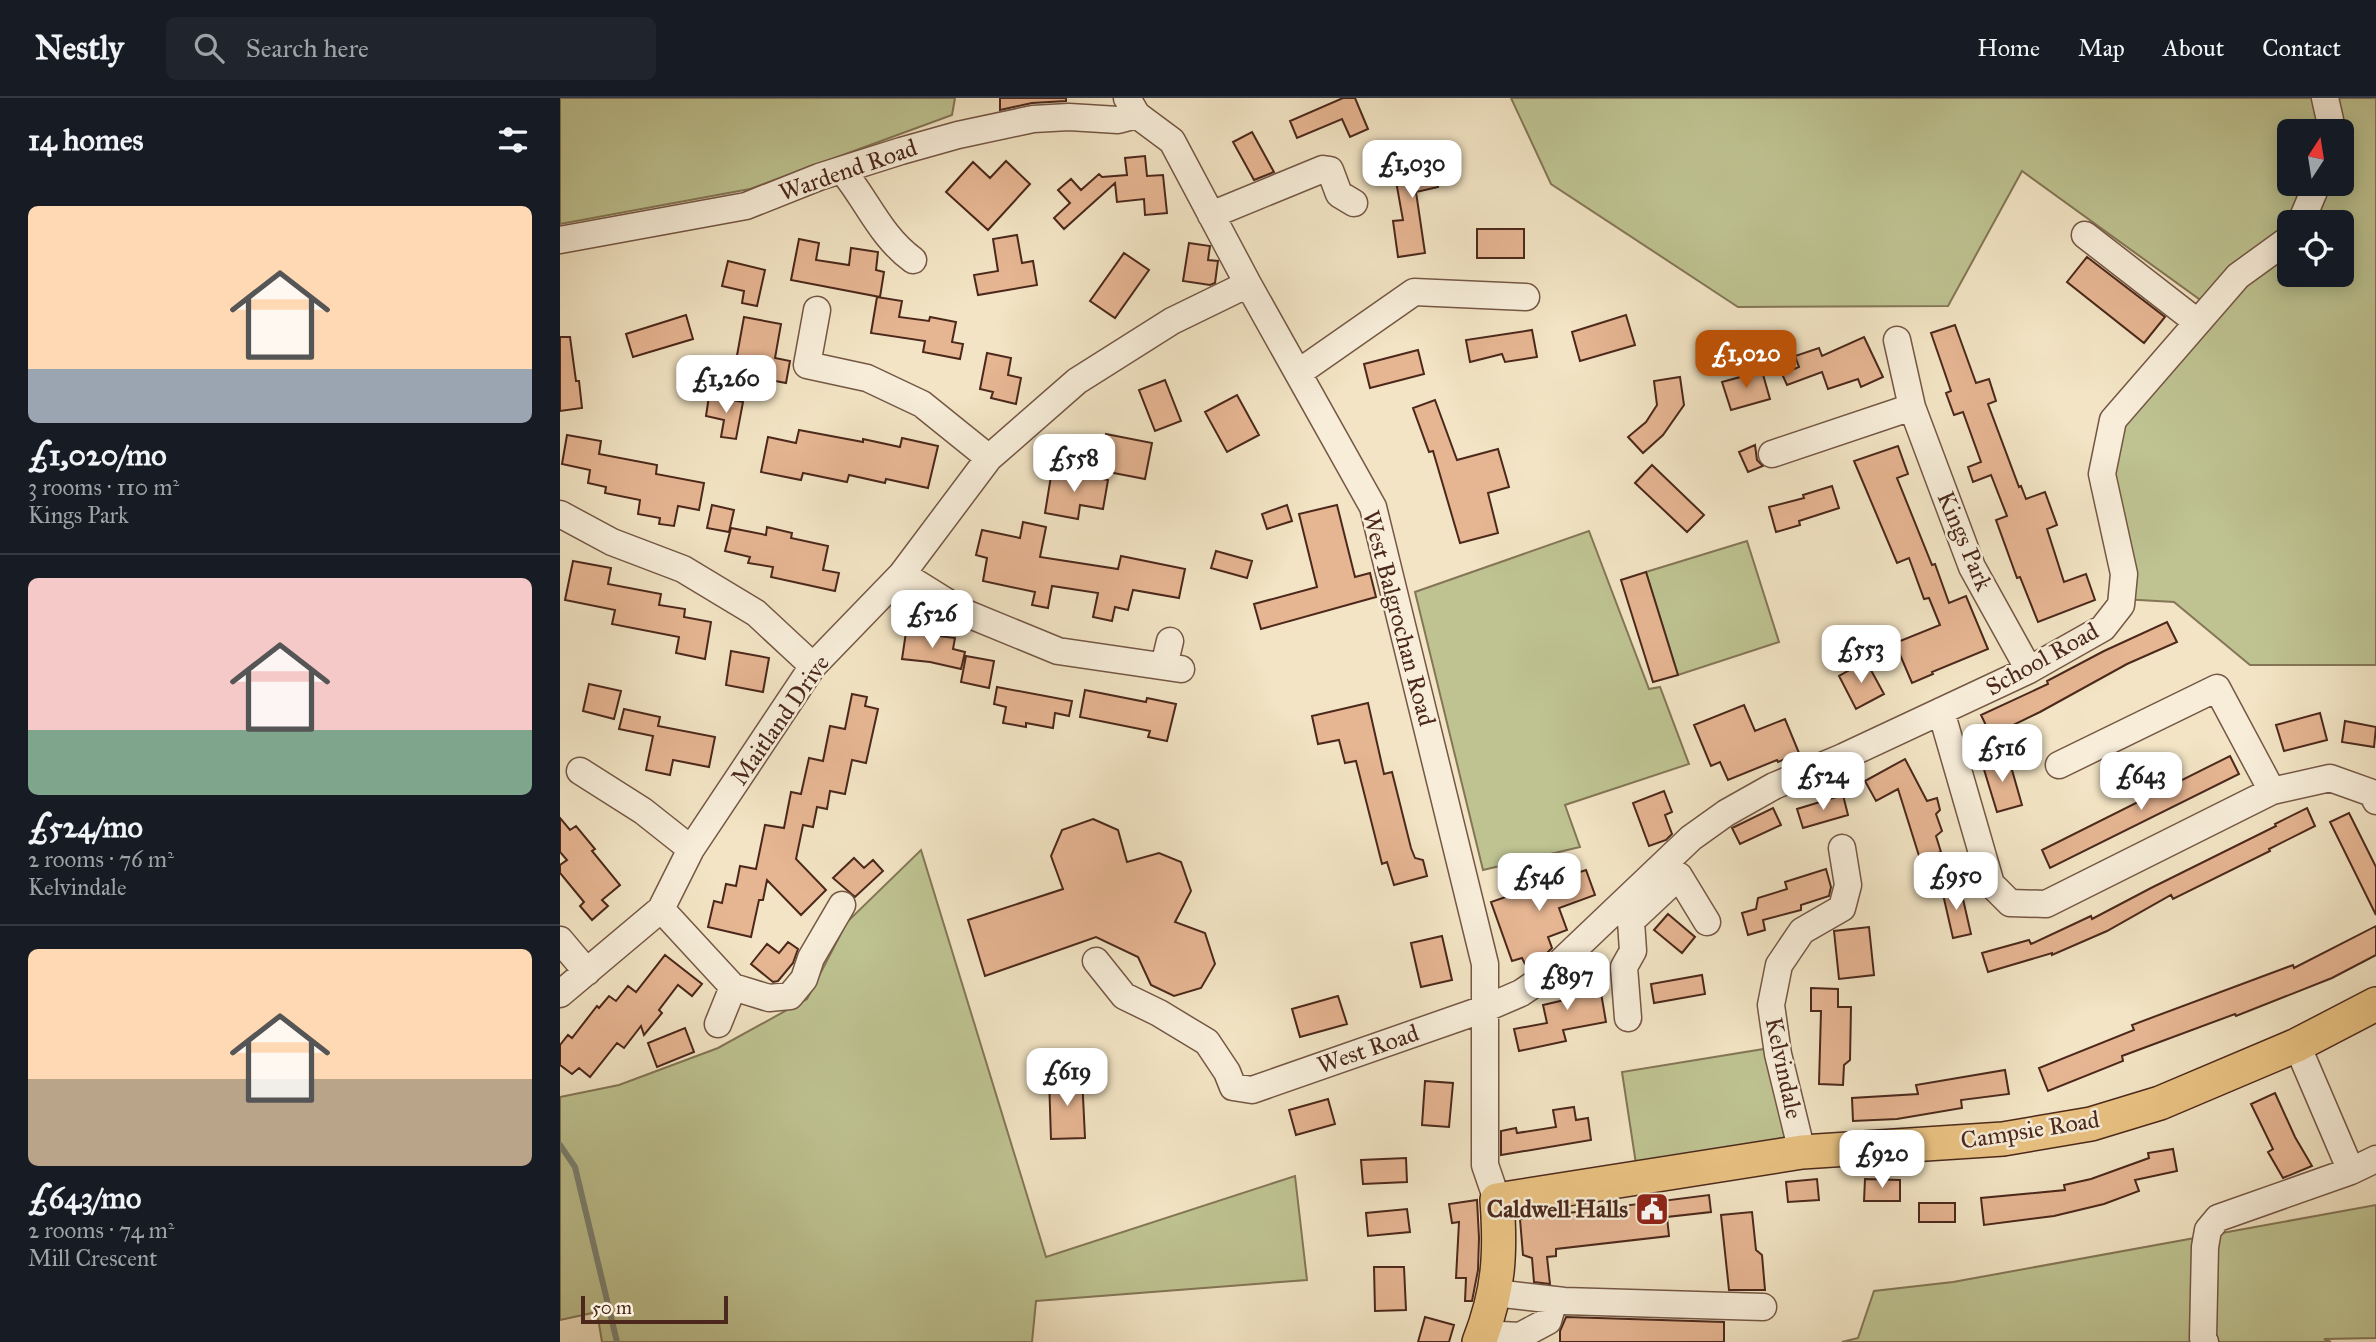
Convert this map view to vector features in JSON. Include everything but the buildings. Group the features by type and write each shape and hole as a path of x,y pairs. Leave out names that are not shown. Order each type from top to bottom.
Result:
{"main road":[{"name":"Campsie Road","path":"1497,1200 1802,1152 2003,1139 2091,1124 2160,1103 2297,1045 2376,1004"},
{"path":"1481,1338 1495,1293 1500,1248 1497,1200"}],"street":[{"path":"2325,98 2330,119"},
{"name":"Wardend Road","path":"560,240 746,206 842,170 958,135 1033,119 1069,117 1118,120 1132,106"},
{"name":"West Balgrochan Road","path":"1132,106 1172,141 1248,284 1373,507 1485,964 1485,1165 1497,1200"},
{"path":"1211,215 1323,169 1331,170 1339,194 1354,203"},
{"path":"842,170 859,190 883,231 898,249 913,260"},
{"path":"2085,235 2197,322"},
{"name":"School Road","path":"1484,1009 1521,993 1626,913 1691,838 1726,813 1774,786 1843,757 2029,670 2103,628 2121,605 2124,573 2102,474 2113,420 2238,275 2277,247"},
{"name":"Maitland Drive","path":"560,994 661,908 691,849 813,666 902,574 989,458 1077,381 1172,321 1248,284"},
{"path":"1298,373 1414,292 1526,298"},
{"path":"817,310 807,365 867,378 922,404 989,458"},
{"name":"Kings Park","path":"1897,340 1912,407 1972,567 2029,670"},
{"path":"1772,454 1912,407"},
{"path":"560,514 612,542 683,569 756,613 813,666"},
{"path":"902,574 962,611 1058,651 1172,668 1170,641"},
{"path":"2059,765 2217,688 2272,791"},
{"path":"1941,711 1991,884 2010,903 2046,904 2272,791 2330,778 2375,795"},
{"path":"580,771 643,811 691,849"},
{"name":"Kelvindale","path":"1802,1152 1778,1054 1771,1005 1779,965 1802,931 1842,908 1848,885 1842,848"},
{"path":"1628,1018 1623,967 1633,951 1626,913 1679,876 1707,922"},
{"path":"661,908 733,987 769,998 790,996 804,979 811,958 842,905"},
{"path":"560,940 587,972"},
{"name":"West Road","path":"1096,961 1124,996 1207,1042 1227,1072 1233,1087 1252,1090 1484,1009"},
{"path":"718,1024 733,987"},
{"path":"2297,1045 2351,1171"},
{"path":"2206,1342 2203,1338 2205,1247 2208,1230 2218,1218 2351,1171 2376,1159"},
{"path":"1495,1293 1554,1300 1763,1307"},
{"path":"1481,1338 1520,1336 1548,1321 1554,1300"}],"green space":[{"path":"560,98 955,98 952,115 750,189 560,224"},
{"path":"1511,98 2376,98 2376,665 2250,665 2174,602 2122,599 2095,494 2113,420 2210,307 2022,171 1948,306 1738,307 1551,184"},
{"path":"1589,531 1649,689 1660,687 1689,764 1565,805 1580,847 1483,870 1415,592"},
{"path":"1747,541 1779,642 1678,675 1646,572"},
{"path":"921,850 1046,1257 1295,1176 1307,1280 1036,1301 1032,1342 602,1342 597,1312 560,1320 560,1097 619,1085 718,1048 807,999 847,922"},
{"path":"1770,1048 1785,1140 1636,1164 1622,1072"},
{"path":"2376,1205 2376,1338 2324,1339 2331,1342 1842,1342 1858,1338 1874,1291 1953,1282"}],"waterway":[{"path":"560,1145 575,1167 617,1342"}],"place":[{"name":"Caldwell Halls","path":"1652,1209"}]}
